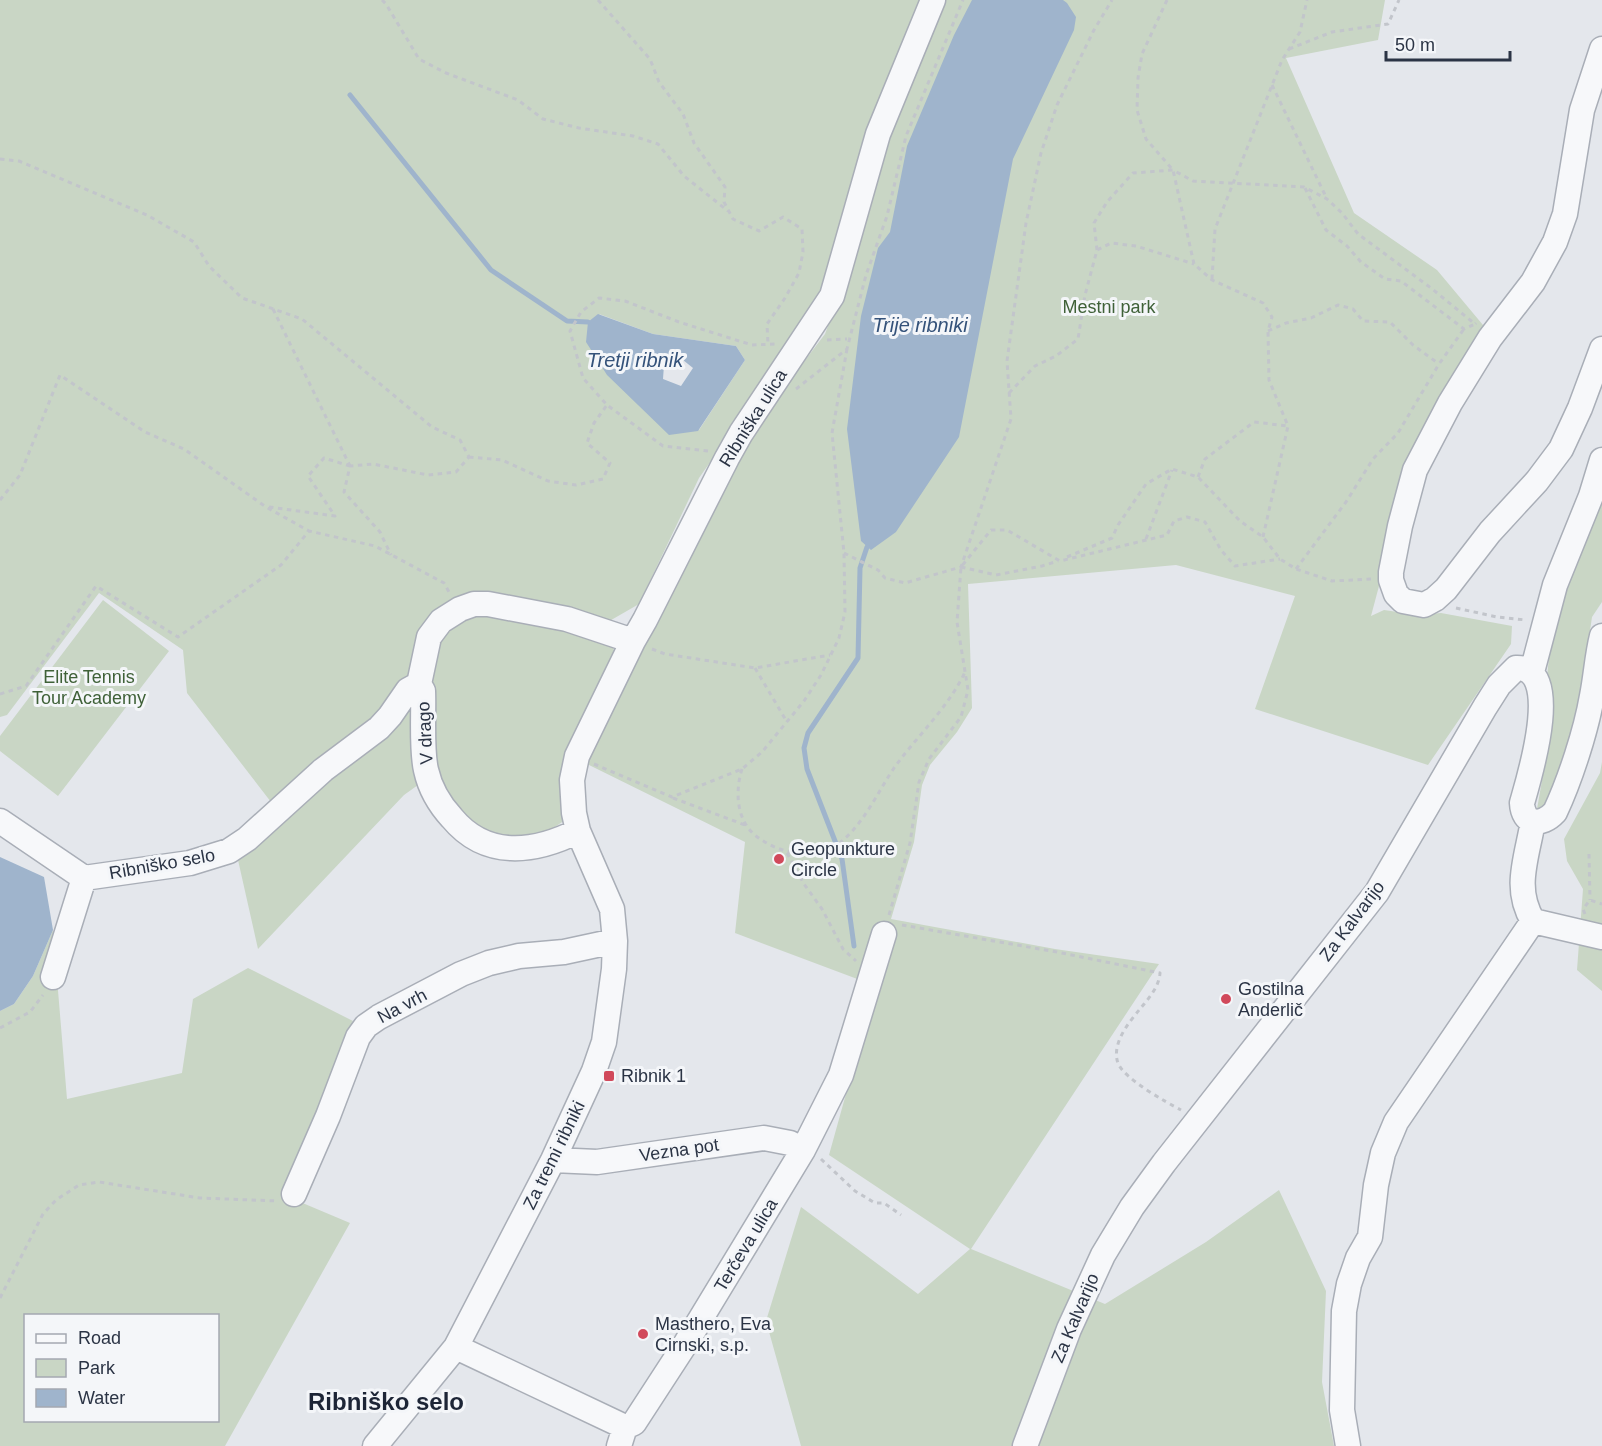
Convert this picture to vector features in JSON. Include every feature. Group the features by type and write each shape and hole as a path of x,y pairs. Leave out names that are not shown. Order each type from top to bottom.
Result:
{"street":[{"name":"Ribniška ulica","path":"578,831 574,813 572,780 577,756 633,640 727,458 831,296 878,134 933,0"},
{"path":"1602,49 1582,110 1564,214 1555,242 1533,282 1483,331 1450,403 1415,470 1391,572 1396,594 1403,601 1424,605 1435,599 1537,481 1561,450 1580,408 1602,349"},
{"path":"1602,460 1591,496 1555,585 1532,672 1541,691 1541,712 1522,811 1526,818 1533,821 1541,822 1549,819 1560,801 1581,739 1592,697 1596,658 1602,636"},
{"path":"419,684 429,637 441,621 460,609 474,604 488,604 567,619 633,640"},
{"name":"Za Kalvarijo","path":"1025,1446 1069,1329 1103,1255 1132,1207 1377,892 1498,685 1516,668 1524,667 1532,672"},
{"name":"V drago","path":"419,684 423,692 425,767 435,794 458,826 474,839 501,848 524,849 561,840 578,831"},
{"name":"Ribniško selo","path":"0,821 84,878 190,862 230,851 247,839 323,770 379,728 408,690 419,684"},
{"path":"1533,821 1522,884 1524,906 1533,921 1602,937"},
{"name":"Za tremi ribniki","path":"375,1446 456,1347 553,1160 594,1071 604,1042 614,969 615,941 612,909 578,831"},
{"path":"53,977 84,878"},
{"path":"1348,1446 1342,1410 1344,1311 1348,1284 1358,1258 1370,1237 1376,1185 1383,1153 1396,1122 1533,921"},
{"name":"Terčeva ulica","path":"456,1347 622,1437 634,1423 686,1343 803,1150 841,1075 889,929"},
{"name":"Na vrh","path":"294,1194 328,1116 358,1037 366,1026 406,1002 489,963 519,956 564,952 615,941"},
{"name":"Vezna pot","path":"553,1160 597,1162 764,1138 790,1143 803,1150"}],"path":[{"path":"382,0 419,59 446,73 518,100 543,118 579,128 633,136 658,144 684,176 729,212"},
{"path":"598,0 650,59 659,82 683,114 694,143 725,187 724,202 733,219 759,231 783,217 802,229 803,252 799,273 767,324 768,344 752,345 673,320 625,301 599,298 581,312 570,331 583,378 607,405 663,446 710,451 727,458"},
{"path":"1112,0 1094,30 1057,105 1041,153 1026,223 1007,361 1011,419 961,567 957,622 968,690 961,717 929,759 919,782 910,843 889,929 1057,952 1160,973 1160,981 1126,1025 1117,1051 1118,1064 1131,1078 1154,1095 1198,1120"},
{"path":"1167,0 1142,54 1138,78 1137,110 1146,139 1173,170 1193,181 1304,187 1327,199 1342,213 1358,234 1431,288 1483,331"},
{"path":"1212,280 1215,229 1281,60 1300,32 1307,0"},
{"path":"1289,49 1332,32 1388,24 1399,0"},
{"path":"1272,85 1327,199"},
{"path":"0,159 18,161 147,215 194,242 209,266 242,298 302,319 432,428 460,440 469,457"},
{"path":"1009,393 1035,366 1056,356 1078,339 1085,295 1097,250 1094,223 1107,202 1133,172 1173,170"},
{"path":"1173,170 1194,264"},
{"path":"1304,187 1326,230 1347,246 1361,262 1385,279 1401,281 1464,329 1483,331"},
{"path":"1097,250 1111,243 1136,246 1194,264 1212,280 1263,303 1272,317 1268,331 1269,380 1288,426 1263,537"},
{"path":"1268,331 1286,323 1311,318 1338,304 1353,309 1363,321 1390,322 1413,345 1439,364"},
{"path":"273,309 350,466 344,492 380,532 391,555"},
{"path":"1296,569 1346,502 1373,459 1398,433 1439,364 1464,329"},
{"path":"672,797 742,769 762,752 804,701 821,675 839,638 845,612 844,553 832,433 847,349"},
{"path":"0,500 20,475 60,375 145,432 184,449 266,507 309,531 375,546 444,584 460,609"},
{"path":"469,457 501,460 548,481 576,484 603,478 610,463 587,443 594,423 607,405"},
{"path":"1198,477 1205,459 1254,422 1288,426"},
{"path":"266,507 335,516 308,476 324,458 350,466 373,464 428,475 456,472 469,457"},
{"path":"1060,561 1112,538 1118,525 1146,484 1172,469 1198,477 1240,521 1263,537 1280,559 1296,569 1332,581 1377,579 1391,572"},
{"path":"1146,538 1172,469"},
{"path":"844,553 878,570 885,578 905,583 961,567 996,575 1042,567 1146,538 1167,535 1174,521 1186,517 1205,522 1221,550 1235,566 1280,559"},
{"path":"961,567 991,530 1007,530 1060,561"},
{"path":"0,694 26,686 96,586 178,637 281,564 309,531"},
{"path":"633,640 665,654 755,668 830,655"},
{"path":"755,668 787,722"},
{"path":"577,756 672,797 745,825 762,840 787,853 808,854 823,851 834,847 852,832 895,768 957,689 966,671"},
{"path":"742,769 738,781 739,803 745,825"},
{"path":"787,853 804,884 822,909 843,949 872,976"},
{"path":"1589,854 1590,900"},
{"path":"0,1028 30,1012 53,977"},
{"path":"803,1150 820,1158 855,1191 874,1203 884,1203 901,1215"},
{"path":"0,1298 43,1214 56,1200 79,1185 99,1182 200,1198 265,1202 289,1202 294,1194"}],"green space":[{"path":"0,0 923,0 827,296 699,478 639,604 606,623 615,654 565,820 542,836 508,841 461,820 432,775 404,795 258,949 238,860 281,815 187,693 183,650 99,593 7,715 0,717","holes":["599,314 653,334 736,346 745,360 699,430"]},
{"name":"Mestni park","path":"945,0 1385,0 1378,40 1286,58 1354,213 1437,270 1488,331 1411,466 1371,616 1384,610 1418,615 1441,613 1512,626 1511,644 1428,765 1255,709 1295,596 1176,565 968,584 972,708 957,732 930,765 922,785 914,842 891,919 1055,949 1159,964 971,1249 1105,1304 1206,1242 1279,1190 1326,1291 1322,1382 1334,1446 801,1446 766,1321 801,1207 918,1294 970,1249 829,1155 876,986 735,933 745,842 587,764 720,492 759,421 825,334 849,269 888,130"},
{"path":"1602,478 1602,602 1592,617 1579,705 1549,802 1537,809 1554,712 1547,677 1552,627"},
{"name":"Elite Tennis Tour Academy","path":"103,600 169,651 58,796 0,751 0,736"},
{"path":"1602,762 1602,991 1577,970 1583,889 1567,861 1564,839 1600,773"},
{"path":"53,930 67,1099 182,1073 193,999 248,968 353,1021 286,1196 350,1223 225,1446 0,1446 0,1011 14,1004 33,976"}],"water":[{"name":"Trije ribniki","path":"972,0 1063,0 1076,17 1074,30 1013,159 959,437 896,532 871,550 861,541 847,429 861,316 878,248 890,232 907,146 954,35"},
{"name":"Tretji ribnik","path":"598,314 653,334 736,346 745,360 698,431 669,435 607,375 586,342 588,322","holes":["683,360 693,368 681,386 663,379 664,365"]},
{"path":"0,857 44,877 53,930 33,976 14,1004 0,1011"}],"waterway":[{"path":"350,95 491,270 567,321 588,322"},
{"path":"854,946 842,859 807,769 804,748 808,733 858,658 860,568 867,547"}],"place":[{"name":"Geopunkture Circle","path":"779,859"},
{"name":"Gostilna Anderlič","path":"1226,999"},
{"name":"Ribnik 1","path":"609,1076"},
{"name":"Masthero, Eva Cirnski, s.p.","path":"643,1334"}],"district":[{"name":"Ribniško selo","path":"386,1401"}]}
